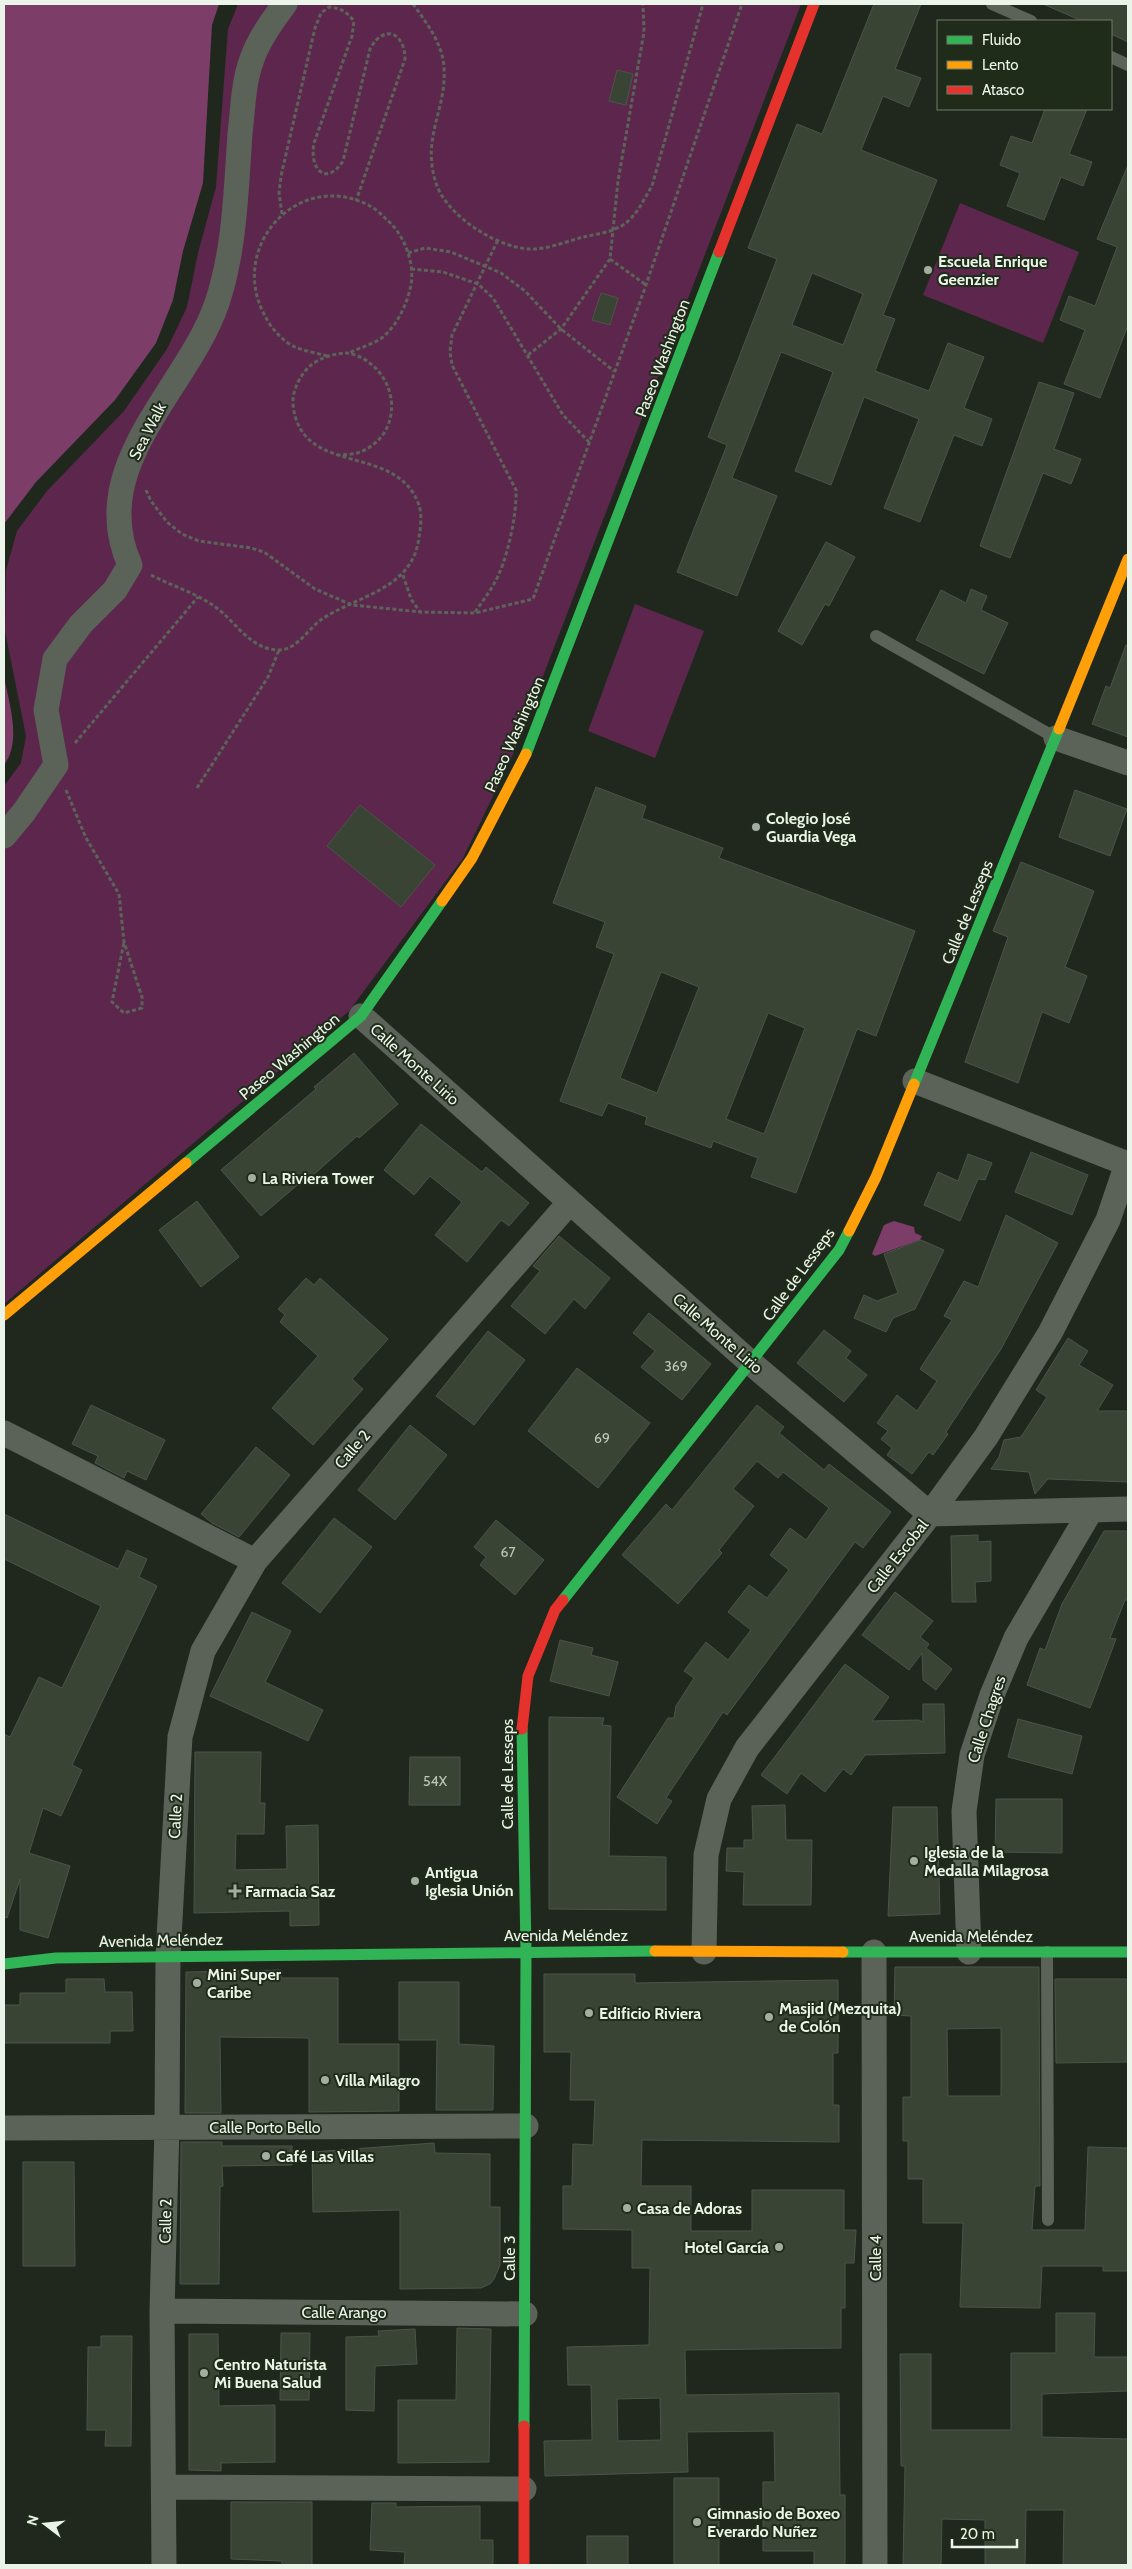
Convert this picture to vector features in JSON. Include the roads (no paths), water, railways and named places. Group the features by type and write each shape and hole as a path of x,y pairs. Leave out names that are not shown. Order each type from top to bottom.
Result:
{"street":[{"name":"Sea Walk","path":"4,836 24,812 56,766 46,710 55,659 81,624 115,590 130,565 122,549 118,517 122,489 132,455 152,417 202,338 217,304 226,274 233,222 244,88 252,59 266,30 285,4"},
{"name":"Paseo Washington","path":"4,1315 362,1016 472,858 524,759 601,564 814,4"},
{"name":"Calle de Lesseps","path":"526,1951 521,1743 528,1676 555,1610 752,1364 839,1250 876,1177 1128,559"},
{"path":"1056,738 1128,762"},
{"name":"Calle Monte Lirio","path":"362,1016 752,1364 930,1514"},
{"path":"915,1081 1127,1164"},
{"name":"Calle Escobal","path":"704,1952 706,1855 719,1799 748,1748 930,1514 986,1437 1050,1333 1108,1220 1127,1164"},
{"name":"Calle 2","path":"164,2565 162,2311 167,2127 168,1956 180,1737 203,1652 255,1561 570,1202"},
{"path":"4,1433 255,1561"},
{"path":"930,1514 1128,1509"},
{"name":"Calle Chagres","path":"969,1952 964,1811 972,1755 992,1695 1016,1638 1091,1510"},
{"name":"Avenida Meléndez","path":"4,1964 56,1958 526,1951 1128,1952"},
{"name":"Calle 3","path":"524,2565 526,1951"},
{"name":"Calle 4","path":"874,1952 876,2565"},
{"name":"Calle Porto Bello","path":"4,2128 526,2126"},
{"name":"Calle Arango","path":"162,2311 525,2314"},
{"path":"164,2487 524,2489"}],"lane":[{"path":"992,4 1029,20"},
{"path":"1112,57 1128,65"},
{"path":"876,636 1056,738"},
{"path":"1046,1952 1048,2220"}],"place":[{"name":"Escuela Enrique Geenzier","path":"928,270"},
{"name":"Colegio José Guardia Vega","path":"756,827"},
{"name":"La Riviera Tower","path":"252,1178"},
{"name":"Iglesia de la Medalla Milagrosa","path":"914,1861"},
{"name":"Antigua Iglesia Unión","path":"415,1881"},
{"name":"Farmacia Saz","path":"235,1891"},
{"name":"Mini Super Caribe","path":"197,1983"},
{"name":"Edificio Riviera","path":"589,2013"},
{"name":"Masjid (Mezquita) de Colón","path":"769,2017"},
{"name":"Villa Milagro","path":"325,2080"},
{"name":"Café Las Villas","path":"266,2156"},
{"name":"Casa de Adoras","path":"627,2208"},
{"name":"Hotel García","path":"779,2247"},
{"name":"Centro Naturista Mi Buena Salud","path":"204,2373"},
{"name":"Gimnasio de Boxeo Everardo Nuñez","path":"697,2522"}]}
